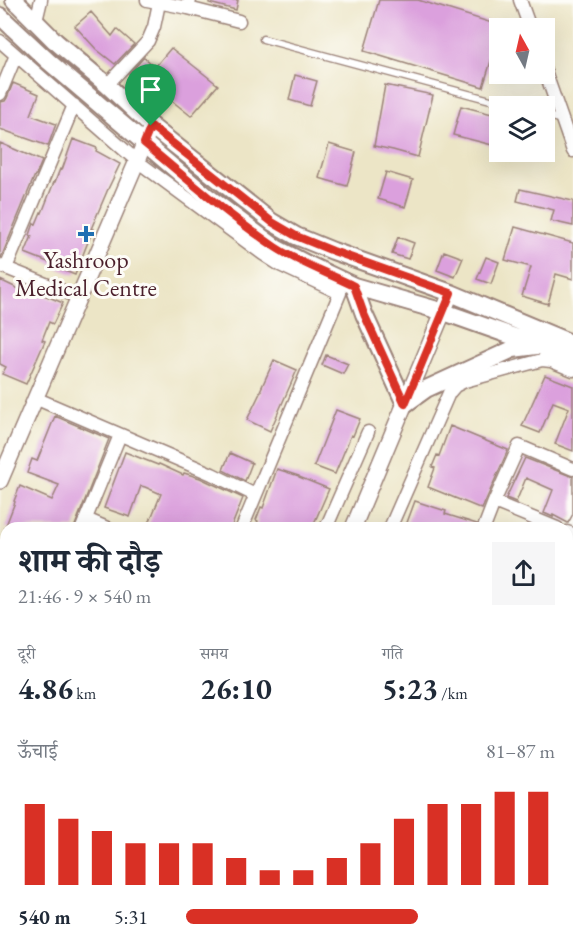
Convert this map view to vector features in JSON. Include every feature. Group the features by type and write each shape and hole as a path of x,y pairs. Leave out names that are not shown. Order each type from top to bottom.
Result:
{"main road":[{"path":"14,0 55,41 151,126 272,222 296,236 333,251 451,293 573,344"},
{"path":"0,16 48,61 208,197 276,248 354,286 444,312 573,359"},
{"path":"354,286 364,314 405,404 426,389 513,349 540,346"}],"street":[{"path":"36,21 41,0"},
{"path":"520,0 526,18"},
{"path":"107,85 148,41 154,27 153,2 189,4 239,21"},
{"path":"0,41 137,161 280,265 340,292 244,522"},
{"path":"0,94 16,55"},
{"path":"550,84 573,151"},
{"path":"74,105 3,266 78,297"},
{"path":"0,481 151,126"},
{"path":"356,522 451,293"},
{"path":"393,522 449,393 455,386 465,381 542,360 551,361 573,370"},
{"path":"35,398 212,474 255,495"},
{"path":"329,522 368,432"},
{"path":"84,522 120,435"},
{"path":"486,522 519,446 573,469"},
{"path":"494,502 542,522"}],"lane":[{"path":"263,39 489,100"},
{"path":"555,118 563,120"}],"building":[{"path":"209,0 238,0 236,10 209,3"},
{"path":"379,0 418,0 489,22 489,68 483,87 364,51"},
{"path":"91,12 112,36 117,29 134,44 115,64 96,49 75,26"},
{"path":"171,48 218,85 191,116 143,78 139,82 129,74 144,57 155,67"},
{"path":"295,75 317,81 310,106 289,100"},
{"path":"13,83 39,94 31,115 56,124 48,146 0,129 0,102 5,101"},
{"path":"385,85 433,95 418,157 374,146"},
{"path":"461,106 489,113 489,144 453,135"},
{"path":"73,139 97,148 96,151 120,164 91,229 93,229 75,275 25,253 32,236 30,235 34,223 36,224 42,213 60,169 62,170"},
{"path":"0,143 42,161 1,258 0,258"},
{"path":"329,144 356,152 347,186 319,178"},
{"path":"386,172 413,180 405,207 378,199"},
{"path":"520,189 573,201 573,226 551,221 554,210 517,201"},
{"path":"515,227 573,243 573,279 556,274 548,304 522,296 531,267 505,260"},
{"path":"398,237 414,243 408,259 392,254"},
{"path":"444,251 463,258 455,277 437,270"},
{"path":"486,257 499,262 491,284 477,279"},
{"path":"0,280 23,291 25,287 63,303 53,324 49,322 42,340 45,341 26,384 2,374 6,367 0,364"},
{"path":"326,355 348,364 343,374 322,365"},
{"path":"274,360 297,370 270,431 247,420"},
{"path":"545,375 573,386 573,451 555,444 569,408 553,402 540,433 522,426"},
{"path":"336,410 360,419 335,474 314,466"},
{"path":"55,416 109,439 76,522 7,522 20,486 52,500 59,485 27,473 32,459 37,461"},
{"path":"450,426 508,450 482,509 428,487 435,468 432,467 437,455 439,456"},
{"path":"125,452 183,475 184,473 200,478 243,498 233,522 149,522 161,494 141,486 130,517 104,508"},
{"path":"230,453 252,463 245,481 223,470"},
{"path":"525,458 573,477 573,514 569,522 544,513 553,490 526,478 516,502 506,498"},
{"path":"277,469 329,489 315,522 258,522 256,520 261,507 263,508"},
{"path":"415,501 471,522 407,522"}],"place":[{"name":"Yashroop Medical Centre","path":"86,234"}],"route":[{"path":"151,126 272,222 296,236 451,293 405,404 364,314 354,286 276,248 208,197 144,143 151,126"}]}
